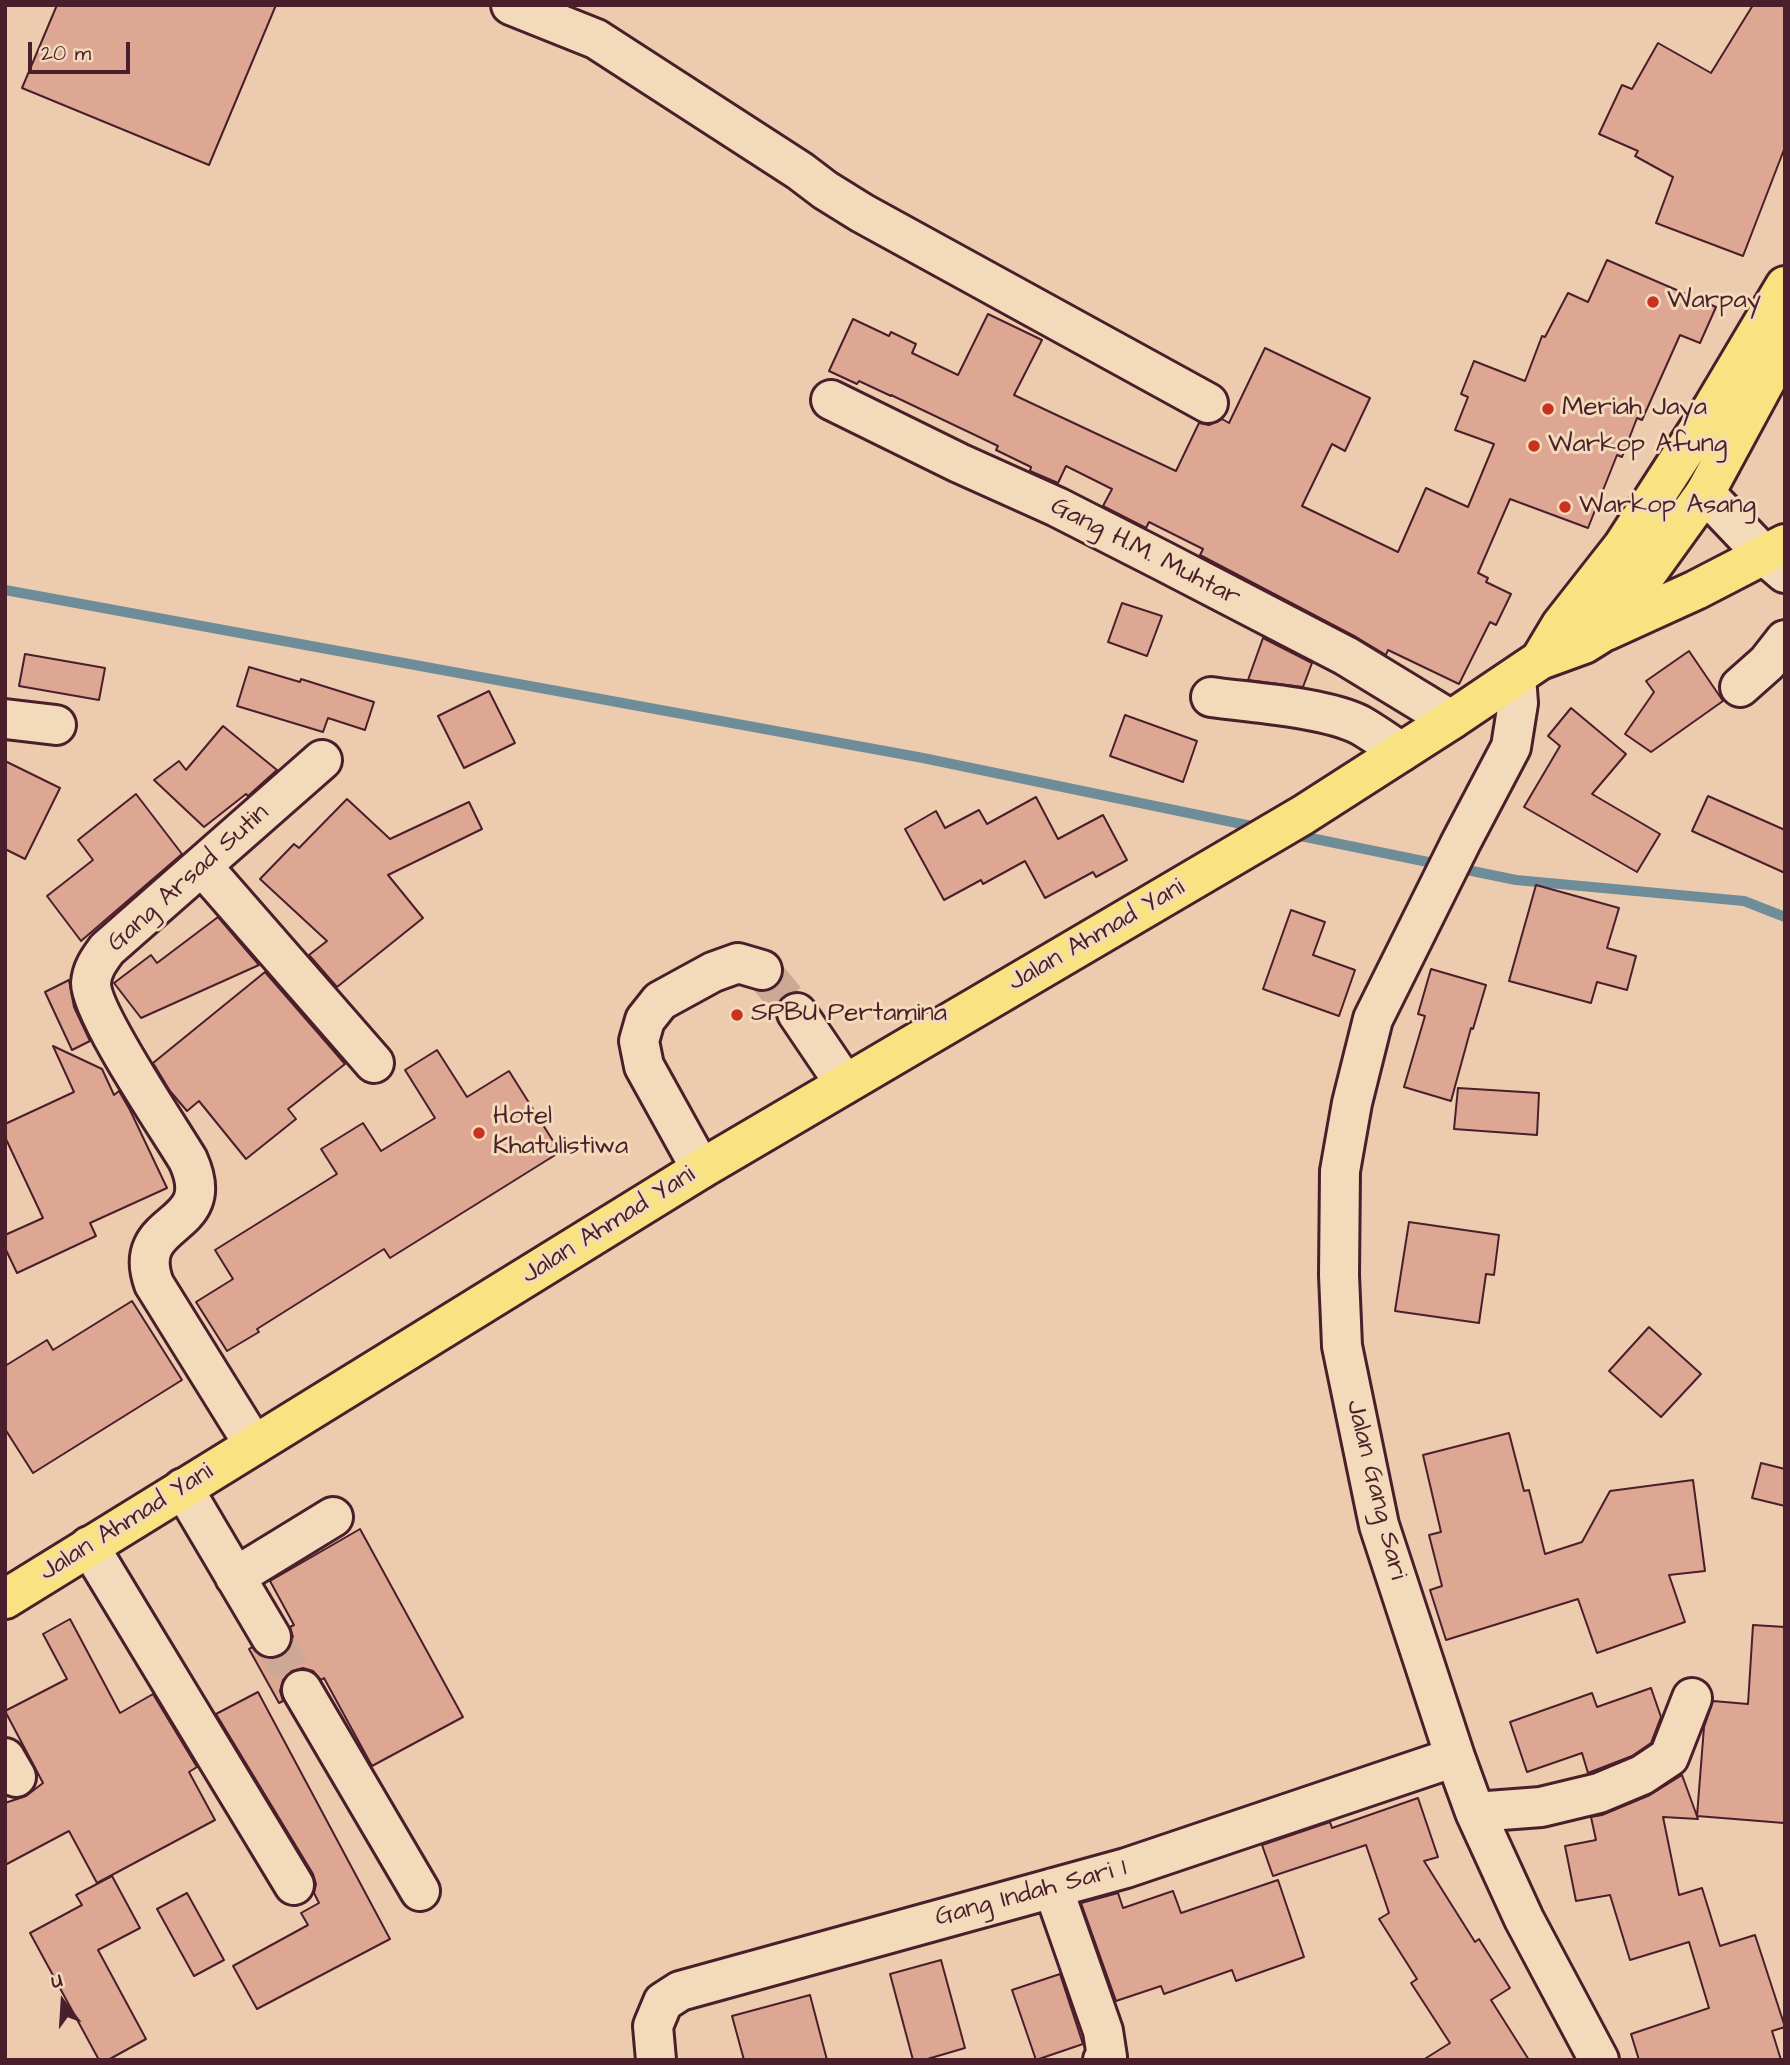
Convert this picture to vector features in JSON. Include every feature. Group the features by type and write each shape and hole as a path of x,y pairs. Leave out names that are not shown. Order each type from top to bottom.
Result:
{"main road":[{"path":"1528,668 1623,546 1713,407 1785,286"},
{"path":"1600,634 1705,493 1785,345"},
{"path":"1528,668 1778,557"},
{"path":"1560,625 1600,634"},
{"name":"Jalan Ahmad Yani","path":"5,1599 701,1169 1303,815 1528,668"}],"street":[{"path":"511,5 596,39 862,213 1208,403"},
{"name":"Gang H.M. Muhtar","path":"831,400 1057,508 1346,656 1451,720"},
{"path":"1705,493 1778,557"},
{"path":"1740,687 1767,663 1785,640"},
{"name":"Jalan Gang Sari","path":"1528,668 1518,703 1511,747 1373,1019 1354,1091 1340,1171 1339,1275 1342,1346 1379,1525 1455,1757 1475,1812 1524,1919 1600,2060"},
{"path":"1211,697 1319,713 1341,719 1360,725 1401,752"},
{"path":"5,719 56,725"},
{"name":"Gang Arsad Sutin","path":"254,1445 153,1284 148,1254 153,1243 193,1205 197,1190 196,1178 188,1160 116,1041 96,1002 91,985 93,969 107,949 322,760"},
{"path":"202,866 374,1063"},
{"path":"701,1169 644,1066 639,1041 645,1020 660,1001 713,972 738,963 762,970"},
{"path":"797,1013 845,1084"},
{"path":"183,1488 271,1637"},
{"path":"235,1577 333,1517"},
{"path":"89,1546 294,1885"},
{"path":"302,1690 420,1891"},
{"path":"1475,1812 1541,1807 1599,1793 1642,1775 1669,1757 1692,1698"},
{"name":"Gang Indah Sari 1","path":"656,2060 653,2026 663,2002 680,1991 1126,1868 1455,1757"},
{"path":"1053,1888 1111,2059"}],"building":[{"path":"57,5 276,5 209,165 22,88"},
{"path":"1753,5 1785,5 1785,147 1743,256 1656,223 1673,177 1635,156 1638,151 1599,134 1622,85 1632,89 1658,43 1711,73"},
{"path":"1607,260 1716,307 1700,343 1680,335 1642,420 1637,418 1622,457 1617,455 1588,528 1510,499 1478,573 1488,578 1486,582 1511,594 1496,625 1490,622 1459,684 1388,650 1386,655 1200,555 1203,549 1149,522 1146,528 1103,506 1112,489 1066,466 1058,483 1030,471 1031,467 996,450 998,446 891,395 829,371 853,319 889,336 891,332 916,344 912,353 958,375 988,314 1042,340 1014,395 1176,471 1199,423 1209,425 1222,419 1229,423 1265,348 1370,398 1345,451 1332,444 1302,506 1398,552 1426,488 1468,507 1494,444 1455,430 1468,397 1461,394 1474,361 1525,381 1542,336 1545,337 1568,293 1588,302"},
{"path":"1122,603 1162,616 1147,656 1108,642"},
{"path":"1263,638 1312,663 1303,687 1248,680"},
{"path":"1689,651 1723,701 1651,752 1625,734 1654,692 1646,681"},
{"path":"25,654 105,668 99,700 19,686"},
{"path":"249,667 300,682 301,679 374,702 365,730 328,718 323,732 237,706"},
{"path":"489,691 515,743 464,768 438,716"},
{"path":"1571,708 1626,754 1592,794 1660,834 1637,872 1524,807 1560,746 1548,736"},
{"path":"1125,715 1197,741 1183,782 1110,756"},
{"path":"223,726 277,770 248,796 246,794 204,827 154,780 179,761 186,770"},
{"path":"5,761 60,788 25,859 5,849"},
{"path":"136,794 182,854 81,941 47,896 93,860 78,840"},
{"path":"1708,796 1785,830 1785,873 1692,831"},
{"path":"1036,797 1058,839 1103,815 1127,860 1096,877 1093,872 1045,898 1025,861 983,884 981,880 944,900 905,829 936,811 945,828 979,810 987,824"},
{"path":"347,799 390,839 469,802 482,829 388,875 423,918 337,987 309,955 327,941 260,879 294,844 299,848"},
{"path":"1536,885 1619,908 1607,948 1636,956 1627,990 1597,982 1591,1003 1509,981"},
{"path":"1291,910 1325,922 1313,955 1355,970 1339,1016 1263,989"},
{"path":"218,917 259,965 141,1018 114,983 151,955 157,963"},
{"path":"1431,969 1486,985 1451,1101 1404,1087 1425,1016 1418,1014"},
{"path":"265,972 345,1064 288,1109 296,1119 246,1159 199,1101 187,1111 170,1091 153,1063"},
{"path":"69,980 74,1007 90,1041 72,1050 45,992"},
{"path":"53,1046 102,1069 114,1095 119,1091 130,1110 167,1188 90,1223 96,1236 17,1273 5,1248 5,1235 43,1218 5,1137 5,1124 74,1092"},
{"path":"437,1050 467,1097 509,1071 560,1152 390,1258 384,1249 257,1329 259,1332 227,1351 196,1302 233,1279 215,1250 337,1174 321,1149 363,1123 381,1151 435,1118 405,1070"},
{"path":"1458,1088 1539,1093 1537,1135 1454,1129"},
{"path":"1409,1222 1499,1235 1494,1275 1486,1274 1479,1323 1395,1311"},
{"path":"132,1301 182,1380 33,1473 5,1429 5,1366 47,1340 53,1350"},
{"path":"1649,1327 1701,1374 1661,1417 1609,1371"},
{"path":"1509,1433 1524,1491 1529,1490 1545,1554 1582,1542 1610,1491 1693,1480 1705,1571 1669,1575 1685,1622 1597,1653 1578,1599 1446,1640 1430,1590 1442,1586 1429,1535 1441,1532 1423,1455"},
{"path":"1761,1463 1785,1469 1785,1506 1752,1498"},
{"path":"360,1529 463,1717 372,1766 324,1678 321,1680 313,1671 303,1668 292,1671 283,1680 280,1691 283,1701 279,1703 249,1649 252,1647 261,1656 272,1659 283,1655 290,1647 293,1637 290,1627 294,1625 270,1581"},
{"path":"70,1619 120,1713 153,1694 197,1767 189,1772 215,1820 97,1883 69,1831 5,1865 5,1803 26,1796 43,1783 5,1711 67,1679 43,1634"},
{"path":"1753,1625 1785,1627 1784,1823 1697,1816 1704,1727 1713,1701 1748,1704"},
{"path":"1651,1688 1661,1717 1651,1743 1632,1756 1588,1773 1582,1753 1527,1772 1510,1722 1592,1693 1597,1707"},
{"path":"258,1692 390,1939 257,2009 233,1966 308,1925 301,1913 319,1903 314,1893 316,1884 313,1874 216,1714"},
{"path":"1682,1775 1698,1819 1663,1817 1679,1895 1702,1888 1720,1946 1755,1935 1785,2027 1772,2031 1781,2060 1639,2060 1631,2034 1709,2008 1689,1942 1630,1960 1610,1895 1576,1901 1565,1846 1596,1840 1591,1817 1650,1795"},
{"path":"1418,1798 1438,1857 1424,1861 1475,1942 1479,1939 1510,1988 1491,2000 1529,2060 1423,2060 1450,2043 1411,1983 1417,1979 1379,1919 1389,1913 1366,1845 1273,1876 1262,1845 1330,1822 1332,1828"},
{"path":"112,1876 140,1928 98,1950 146,2039 108,2060 99,2060 30,1933 82,1905 76,1895"},
{"path":"1278,1880 1304,1957 1236,1981 1232,1970 1164,1994 1161,1986 1116,2001 1081,1903 1118,1893 1123,1908 1173,1891 1181,1913"},
{"path":"187,1893 224,1960 194,1976 157,1909"},
{"path":"941,1960 965,2048 924,2060 913,2060 890,1974"},
{"path":"1060,1974 1083,2044 1036,2060 1012,1990"},
{"path":"810,1995 827,2060 744,2060 732,2016"}],"waterway":[{"path":"5,590 923,758 1261,828"},
{"path":"1291,834 1516,880 1744,901 1785,917"}],"tunnel":[{"path":"762,970 797,1013"},
{"path":"271,1637 302,1690"}],"place":[{"name":"Warpay","path":"1653,302"},
{"name":"Meriah Jaya","path":"1548,409"},
{"name":"Warkop Afung","path":"1534,446"},
{"name":"Warkop Asang","path":"1565,507"},
{"name":"SPBU Pertamina","path":"737,1015"},
{"name":"Hotel Khatulistiwa","path":"479,1133"}]}
